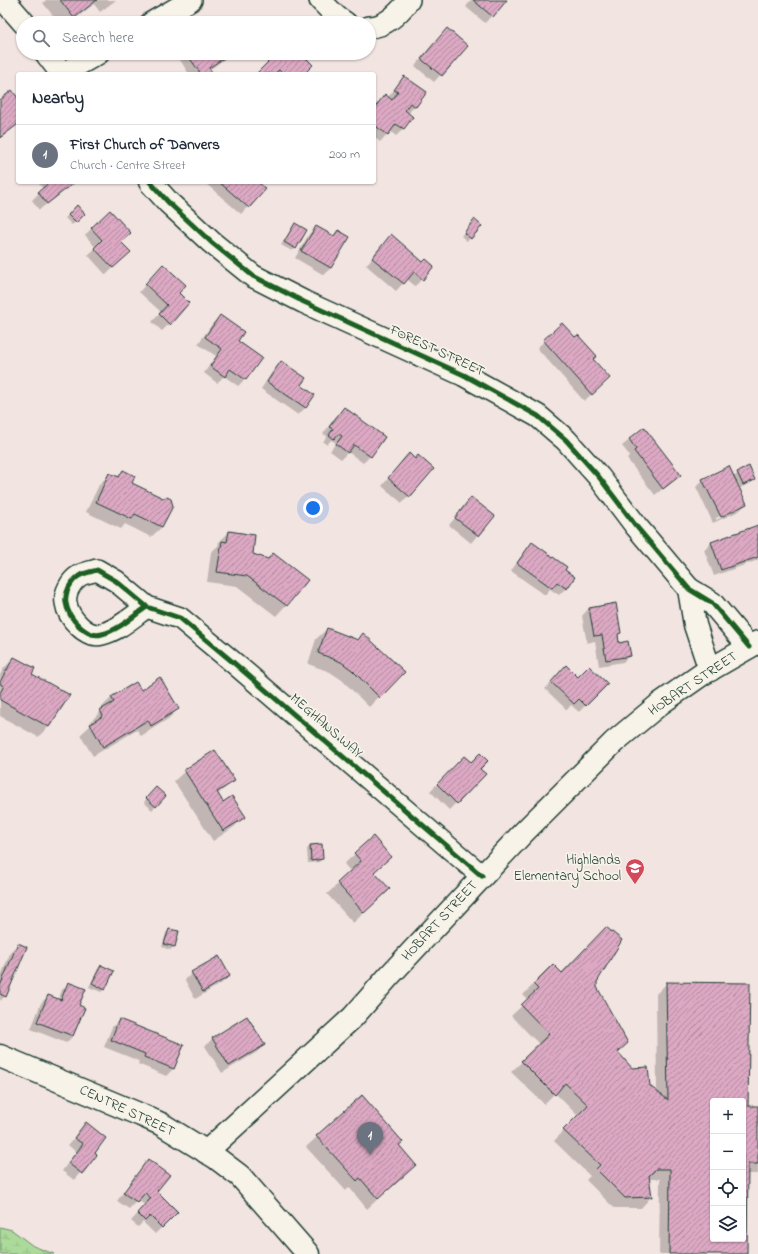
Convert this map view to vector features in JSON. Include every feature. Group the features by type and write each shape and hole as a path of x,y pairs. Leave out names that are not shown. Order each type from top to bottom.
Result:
{"main road":[{"path":"4,0 18,16"},
{"path":"51,60 60,72"},
{"name":"FOREST STREET","path":"152,184 169,203 211,242 253,276 304,302 464,375 538,416 566,440 599,477 636,526 689,590 712,603 753,644"},
{"name":"FOREST STREET","path":"689,590 695,625 710,670"},
{"name":"HOBART STREET","path":"206,1152 353,1018 389,976 482,876 614,742 661,702 753,644"},
{"name":"CENTRE STREET","path":"0,1056 142,1115 161,1124 215,1157 240,1176 308,1254"}],"street":[{"path":"163,16 191,0"},
{"path":"320,0 336,16"},
{"path":"376,27 390,20 409,0"},
{"path":"66,72 87,60"},
{"name":"MEGHANS WAY","path":"147,607 180,618 482,876"}],"green space":[{"path":"0,1227 12,1230 33,1246 54,1254 0,1254"}],"building":[{"path":"60,0 97,0 77,16 72,16"},
{"path":"473,0 507,0 493,17"},
{"path":"447,28 468,46 442,76 421,59"},
{"path":"191,60 221,60 209,68 212,72 200,72"},
{"path":"270,60 308,60 313,65 306,72 281,72 279,70 277,72 258,72"},
{"path":"404,76 427,92 416,107 410,103 405,110 413,117 404,129 396,124 388,135 376,126 376,106 385,94 392,100 398,92 394,90"},
{"path":"12,90 16,95 16,126 0,138 0,100"},
{"path":"48,184 72,184 47,204 38,192"},
{"path":"221,184 260,184 266,189 249,208"},
{"path":"77,205 85,214 76,223 68,215"},
{"path":"110,210 131,233 121,242 131,252 113,268 94,248 102,240 91,228"},
{"path":"474,219 482,226 471,239 464,233"},
{"path":"295,223 307,230 296,249 284,242"},
{"path":"316,226 334,236 338,230 350,237 331,268 301,251"},
{"path":"391,234 423,262 426,259 434,266 423,280 414,272 404,284 372,258"},
{"path":"163,264 186,285 179,293 189,303 170,325 159,314 167,305 145,284"},
{"path":"220,315 244,332 238,341 262,358 246,380 230,369 225,377 210,366 222,349 205,337"},
{"path":"562,323 575,337 578,335 597,356 593,359 610,378 592,395 543,340"},
{"path":"281,361 306,378 301,385 315,395 306,408 267,382"},
{"path":"344,407 385,437 371,457 354,445 348,453 336,444 342,436 338,434 334,439 329,435 333,429 329,427"},
{"path":"644,427 681,475 663,489 634,451 636,449 629,439"},
{"path":"409,453 415,459 418,455 434,469 410,497 388,478"},
{"path":"729,466 747,504 721,517 702,479"},
{"path":"749,466 755,480 743,485 737,472"},
{"path":"123,470 135,476 132,483 163,498 167,497 171,499 173,506 162,527 135,514 132,519 96,502 109,473 119,477"},
{"path":"471,497 495,516 479,536 455,518"},
{"path":"758,525 758,557 721,570 711,542"},
{"path":"229,531 255,535 253,554 268,559 273,553 308,580 287,606 247,576 217,572 222,541 227,542"},
{"path":"532,542 567,567 565,570 575,577 567,589 557,582 552,588 517,563"},
{"path":"616,603 621,633 618,634 619,643 628,641 631,656 606,660 602,635 594,636 589,608"},
{"path":"327,628 358,640 363,633 405,672 380,698 352,670 341,662 318,653"},
{"path":"14,657 35,668 32,674 70,695 49,727 0,700 0,693 4,686 0,684 0,682"},
{"path":"566,665 578,677 589,666 608,684 586,706 579,699 574,704 551,682"},
{"path":"160,677 179,709 151,726 148,720 103,747 90,724 103,716 100,710 114,702 111,697 136,682 141,690"},
{"path":"215,750 235,781 217,792 223,802 232,796 246,817 223,831 184,770"},
{"path":"480,753 488,761 480,769 486,774 457,804 437,784 464,756 471,762"},
{"path":"156,787 166,796 156,807 146,798"},
{"path":"373,836 391,857 374,872 390,889 364,913 337,883 361,861 354,853"},
{"path":"322,844 323,859 311,861 310,845"},
{"path":"606,927 622,940 597,982 597,987 628,1043 618,1052 632,1068 648,1067 650,1086 668,1100 666,982 750,983 748,1106 758,1106 758,1164 748,1164 747,1254 669,1254 670,1169 656,1169 649,1176 652,1197 625,1198 596,1169 600,1165 563,1130 588,1105 565,1083 555,1095 521,1061 549,1034 521,1005 538,989 533,984 553,964 562,973"},
{"path":"169,929 179,931 175,947 164,944"},
{"path":"18,943 27,947 6,997 0,994 0,986"},
{"path":"219,956 230,976 203,992 191,972"},
{"path":"101,965 114,971 105,990 92,983"},
{"path":"68,982 86,989 79,1005 85,1008 73,1036 37,1022 48,995 61,1000"},
{"path":"247,1016 265,1045 229,1066 212,1038"},
{"path":"119,1019 184,1045 174,1069 144,1057 145,1054 111,1040"},
{"path":"362,1095 403,1142 399,1145 416,1165 378,1199 360,1178 357,1181 316,1136"},
{"path":"86,1122 106,1138 95,1153 97,1155 82,1174 68,1163 83,1144 74,1138"},
{"path":"148,1159 170,1175 157,1191 178,1212 162,1228 150,1216 145,1221 137,1213 151,1198 145,1193 137,1202 123,1193"}],"cycle path":[{"path":"152,184 169,203 211,242 253,276 304,302 464,375 538,416 566,440 599,477 636,526 689,589 712,603 749,647"},
{"path":"147,607 114,629 96,635 84,630 74,620 67,609 66,595 71,584 76,578 83,574 97,570 116,581 147,607 180,618 482,876"}],"place":[{"name":"Highlands Elementary School","path":"635,885"},
{"name":"First Church of Danvers","path":"370,1155"}]}
